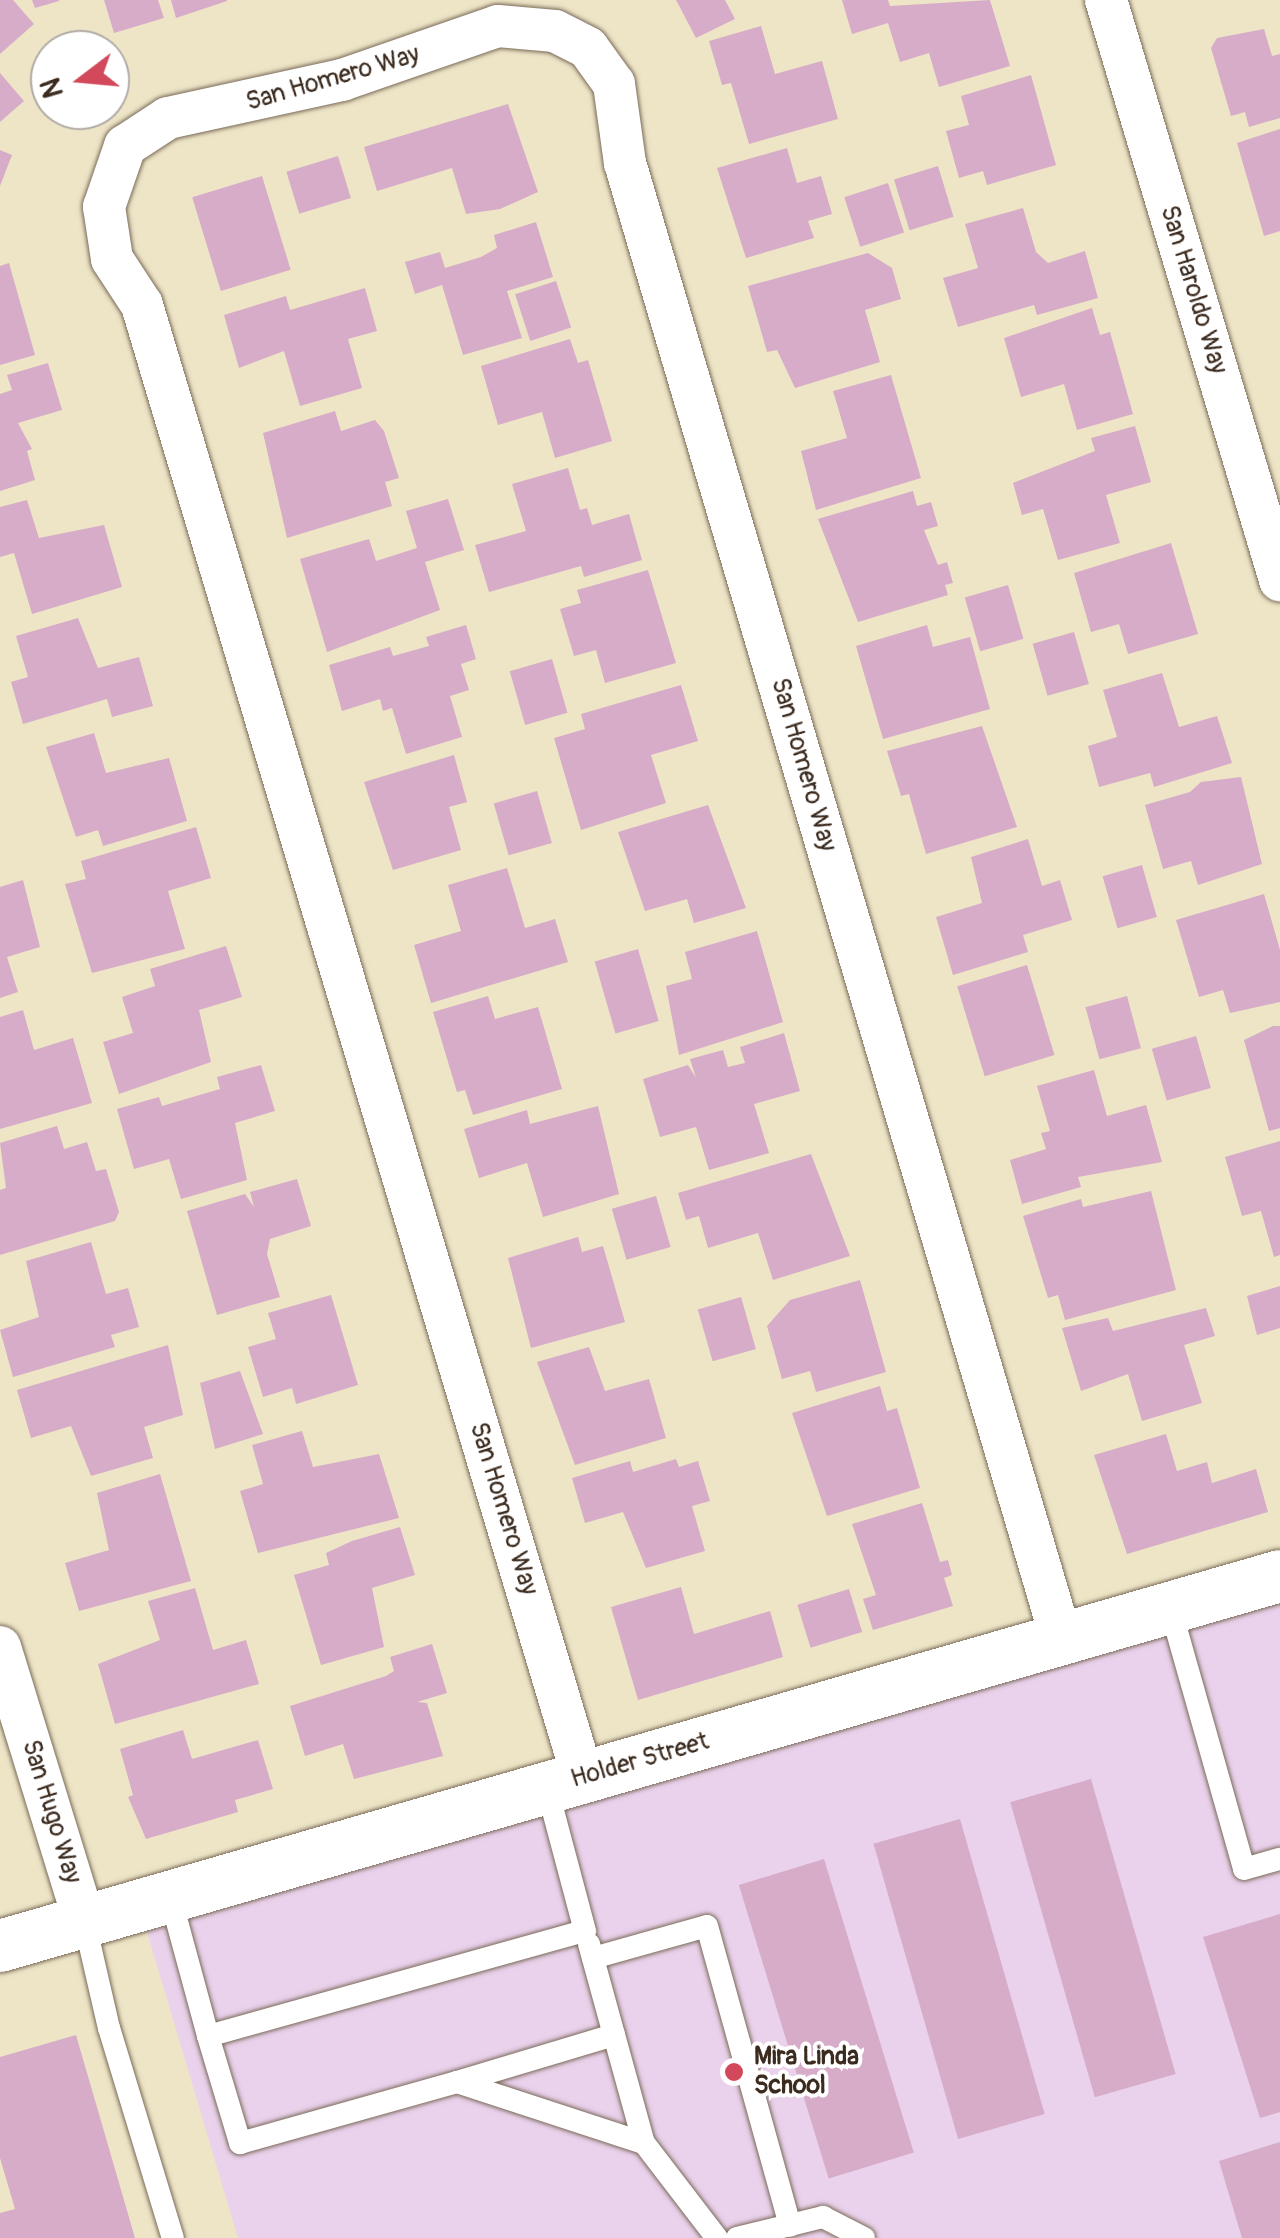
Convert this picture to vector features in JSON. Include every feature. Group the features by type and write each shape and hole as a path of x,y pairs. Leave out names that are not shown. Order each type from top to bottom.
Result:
{"street":[{"name":"San Haroldo Way","path":"1106,0 1280,580"},
{"name":"San Homero Way","path":"565,1783 142,305 112,259 104,207 125,146 168,118 342,80 498,26 555,31 588,48 614,84 625,164 1061,1638"},
{"name":"Holder Street","path":"0,1946 1280,1576"},
{"name":"San Hugo Way","path":"0,1647 84,1920"}],"lane":[{"path":"1170,1607 1244,1870 1280,1859"},
{"path":"565,1783 585,1930 644,2143 717,2238"},
{"path":"170,1896 240,2143 614,2035"},
{"path":"84,1920 109,2028 174,2238"},
{"path":"593,1958 707,1926 790,2226"},
{"path":"208,2036 585,1930"},
{"path":"457,2082 644,2143"},
{"path":"737,2238 823,2217 864,2238"}],"shaded area":[{"name":"Mira Linda School","path":"1280,1576 1280,2238 238,2238 139,1905"}],"building":[{"path":"0,0 13,0 34,24 0,54"},
{"path":"32,0 59,0 59,1 35,8"},
{"path":"104,0 158,0 164,18 113,30"},
{"path":"171,0 227,0 227,1 176,18"},
{"path":"676,0 725,0 735,19 696,38"},
{"path":"842,0 888,0 890,6 990,0 1010,66 939,87 929,53 900,62 888,23 852,34"},
{"path":"761,26 775,74 822,61 838,119 749,144 731,83 722,85 709,41"},
{"path":"1264,29 1272,56 1280,54 1280,118 1249,127 1245,112 1231,116 1211,48 1217,38"},
{"path":"0,73 24,101 0,122"},
{"path":"1031,75 1056,165 987,185 983,171 959,178 946,131 969,125 961,96"},
{"path":"508,104 538,192 500,209 466,214 452,168 377,191 364,147"},
{"path":"1280,129 1280,231 1264,236 1237,143"},
{"path":"787,148 797,183 821,176 832,214 808,221 814,238 746,258 717,168"},
{"path":"0,150 12,155 0,186"},
{"path":"338,156 351,198 299,214 286,172"},
{"path":"938,166 953,217 910,230 894,179"},
{"path":"262,176 291,270 221,291 192,197"},
{"path":"888,183 904,232 860,247 844,197"},
{"path":"1023,208 1036,252 1048,263 1085,251 1098,298 1037,315 1034,305 958,327 943,278 978,268 965,224"},
{"path":"536,222 553,277 507,291 522,338 463,355 442,285 415,294 405,262 440,252 445,268 497,248 494,235"},
{"path":"868,253 892,268 901,299 865,310 880,362 795,388 777,350 767,352 748,286"},
{"path":"9,263 35,355 0,365 0,266"},
{"path":"556,281 571,328 530,341 515,294"},
{"path":"365,288 377,331 348,339 362,388 300,406 284,351 239,368 224,315 286,296 290,310"},
{"path":"1092,308 1100,335 1110,332 1133,414 1077,430 1064,384 1021,397 1004,338"},
{"path":"570,339 578,363 588,360 612,441 555,458 542,412 498,425 481,366"},
{"path":"48,363 62,410 18,423 32,449 27,451 35,480 0,491 0,394 12,390 7,375"},
{"path":"891,375 921,478 816,510 801,451 847,438 833,391"},
{"path":"335,411 341,431 375,420 384,431 399,478 385,482 392,506 287,538 263,433"},
{"path":"1135,426 1151,482 1106,495 1120,543 1058,560 1043,509 1022,515 1013,483 1095,451 1091,438"},
{"path":"568,468 580,510 587,508 592,525 629,514 642,560 584,577 581,566 489,592 475,545 526,531 512,484"},
{"path":"913,491 917,506 931,502 938,526 924,530 938,565 947,562 953,583 945,585 948,595 858,622 818,519"},
{"path":"448,499 464,550 425,562 440,610 327,652 300,559 369,539 376,561 417,548 406,511"},
{"path":"27,500 39,538 104,525 122,587 32,614 14,553 0,557 0,507"},
{"path":"1171,543 1198,634 1128,654 1119,624 1091,632 1074,573"},
{"path":"648,570 676,663 605,683 596,650 574,656 560,609 581,603 577,590"},
{"path":"1008,585 1023,639 980,651 965,597"},
{"path":"78,618 98,668 139,657 153,706 112,717 107,699 23,724 11,682 28,677 16,636"},
{"path":"466,625 476,659 461,664 469,690 450,696 462,737 406,754 392,708 383,711 380,699 342,711 329,665 390,647 393,656 429,646 426,637"},
{"path":"927,625 933,647 970,637 990,709 883,739 856,646"},
{"path":"1074,632 1089,684 1048,696 1033,644"},
{"path":"552,659 567,713 525,725 510,671"},
{"path":"1162,673 1179,727 1217,716 1232,763 1154,787 1150,773 1099,787 1088,746 1117,737 1103,690"},
{"path":"681,685 698,741 651,755 666,803 581,830 554,738 585,729 581,714"},
{"path":"982,726 1017,827 926,854 909,794 901,796 887,751"},
{"path":"94,733 106,773 169,758 187,821 103,846 98,830 76,837 46,747"},
{"path":"454,755 467,802 449,807 461,850 393,870 364,782"},
{"path":"1241,777 1262,864 1198,885 1191,861 1163,869 1145,805 1190,792 1201,782"},
{"path":"537,791 552,843 509,855 494,803"},
{"path":"708,805 746,908 694,923 687,899 645,911 618,832"},
{"path":"196,827 211,878 168,891 185,949 92,973 65,884 86,879 81,861"},
{"path":"1028,839 1042,886 1060,880 1072,920 1023,935 1028,952 953,975 936,917 982,903 971,857"},
{"path":"1142,865 1157,917 1117,928 1103,876"},
{"path":"507,868 525,928 555,919 568,962 431,1003 414,945 461,931 448,885"},
{"path":"23,880 40,947 7,957 18,992 0,998 0,887"},
{"path":"1264,894 1280,950 1280,1002 1230,1013 1223,990 1199,997 1176,920"},
{"path":"757,931 783,1022 679,1055 666,986 692,979 685,952"},
{"path":"226,946 242,997 199,1010 211,1062 119,1094 103,1042 133,1033 122,997 155,986 150,969"},
{"path":"638,949 659,1021 615,1033 595,961"},
{"path":"1027,965 1054,1055 985,1076 957,986"},
{"path":"488,996 495,1019 538,1007 562,1089 473,1115 465,1090 457,1092 433,1012"},
{"path":"1127,996 1141,1048 1099,1059 1085,1007"},
{"path":"23,1010 34,1050 73,1038 92,1103 0,1129 0,1017"},
{"path":"1280,1026 1280,1128 1269,1131 1244,1040"},
{"path":"784,1033 800,1091 754,1104 769,1153 709,1170 696,1127 660,1137 643,1079 688,1065 696,1078 690,1059 723,1050 728,1067 745,1063 740,1047"},
{"path":"1196,1036 1211,1088 1167,1101 1152,1049"},
{"path":"261,1065 275,1111 235,1123 247,1180 181,1199 169,1159 134,1169 117,1109 159,1097 162,1106 220,1089 217,1077"},
{"path":"1094,1070 1107,1116 1146,1105 1162,1162 1078,1177 1081,1187 1022,1204 1010,1160 1046,1149 1041,1133 1050,1131 1037,1086"},
{"path":"598,1106 619,1194 543,1217 527,1163 479,1178 464,1129 527,1110 530,1124"},
{"path":"57,1126 64,1149 87,1142 96,1171 106,1169 119,1212 115,1221 0,1255 0,1190 6,1188 0,1143"},
{"path":"1280,1141 1280,1255 1274,1257 1261,1211 1242,1216 1225,1157"},
{"path":"811,1154 850,1256 773,1280 758,1233 708,1248 699,1216 686,1220 678,1193"},
{"path":"297,1179 311,1226 270,1239 267,1254 280,1297 217,1315 187,1211 245,1194 254,1207 250,1192"},
{"path":"1151,1191 1176,1290 1065,1320 1058,1295 1048,1298 1023,1216 1081,1199 1083,1207"},
{"path":"656,1196 671,1247 626,1260 612,1209"},
{"path":"578,1237 582,1252 603,1246 625,1322 531,1348 508,1258"},
{"path":"91,1242 106,1294 128,1288 139,1327 111,1335 115,1347 13,1377 0,1330 39,1317 26,1261"},
{"path":"860,1280 886,1372 816,1392 810,1371 782,1379 767,1326 790,1300"},
{"path":"1280,1286 1280,1328 1257,1335 1247,1296"},
{"path":"331,1295 358,1385 296,1404 292,1388 263,1397 248,1347 276,1339 268,1313"},
{"path":"741,1297 756,1349 713,1361 698,1309"},
{"path":"1206,1308 1215,1336 1184,1345 1202,1403 1142,1421 1128,1374 1081,1391 1062,1328 1108,1318 1113,1331"},
{"path":"168,1345 183,1415 144,1427 153,1458 91,1476 71,1426 31,1438 17,1390"},
{"path":"589,1347 605,1391 649,1379 666,1438 575,1465 537,1362"},
{"path":"240,1371 263,1434 215,1449 200,1383"},
{"path":"880,1386 887,1411 897,1408 920,1488 827,1516 792,1413"},
{"path":"302,1431 313,1467 379,1454 399,1518 258,1553 240,1491 263,1484 252,1445"},
{"path":"1166,1434 1177,1471 1207,1462 1212,1483 1256,1469 1268,1512 1127,1554 1094,1455"},
{"path":"676,1459 679,1467 698,1461 710,1501 692,1506 705,1551 646,1568 623,1512 585,1523 572,1478 630,1461 633,1472"},
{"path":"160,1474 191,1581 79,1611 65,1563 109,1550 97,1493"},
{"path":"922,1503 940,1562 948,1560 952,1575 944,1578 953,1606 873,1630 863,1599 876,1595 852,1524"},
{"path":"400,1527 415,1575 372,1588 384,1647 321,1665 294,1575 329,1565 326,1553 352,1541"},
{"path":"681,1587 694,1634 770,1611 783,1657 638,1700 611,1607"},
{"path":"195,1588 213,1650 246,1640 259,1684 115,1724 98,1664 160,1640 148,1601"},
{"path":"849,1589 862,1632 811,1648 797,1605"},
{"path":"432,1644 447,1693 417,1702 427,1703 443,1756 354,1779 343,1744 305,1756 290,1706 386,1676 394,1671 390,1657"},
{"path":"183,1730 192,1759 258,1740 273,1789 235,1800 238,1812 146,1839 128,1797 133,1795 120,1749"},
{"path":"1091,1779 1176,2074 1095,2097 1010,1802"},
{"path":"960,1819 1045,2114 958,2139 873,1844"},
{"path":"824,1859 914,2153 829,2179 739,1885"},
{"path":"1280,1914 1280,2112 1260,2118 1203,1937"},
{"path":"76,2035 135,2238 0,2238 0,2213 15,2209 0,2158 0,2057"},
{"path":"1280,2142 1280,2238 1242,2238 1219,2161"}],"place":[{"name":"Mira Linda School","path":"734,2072"}]}
